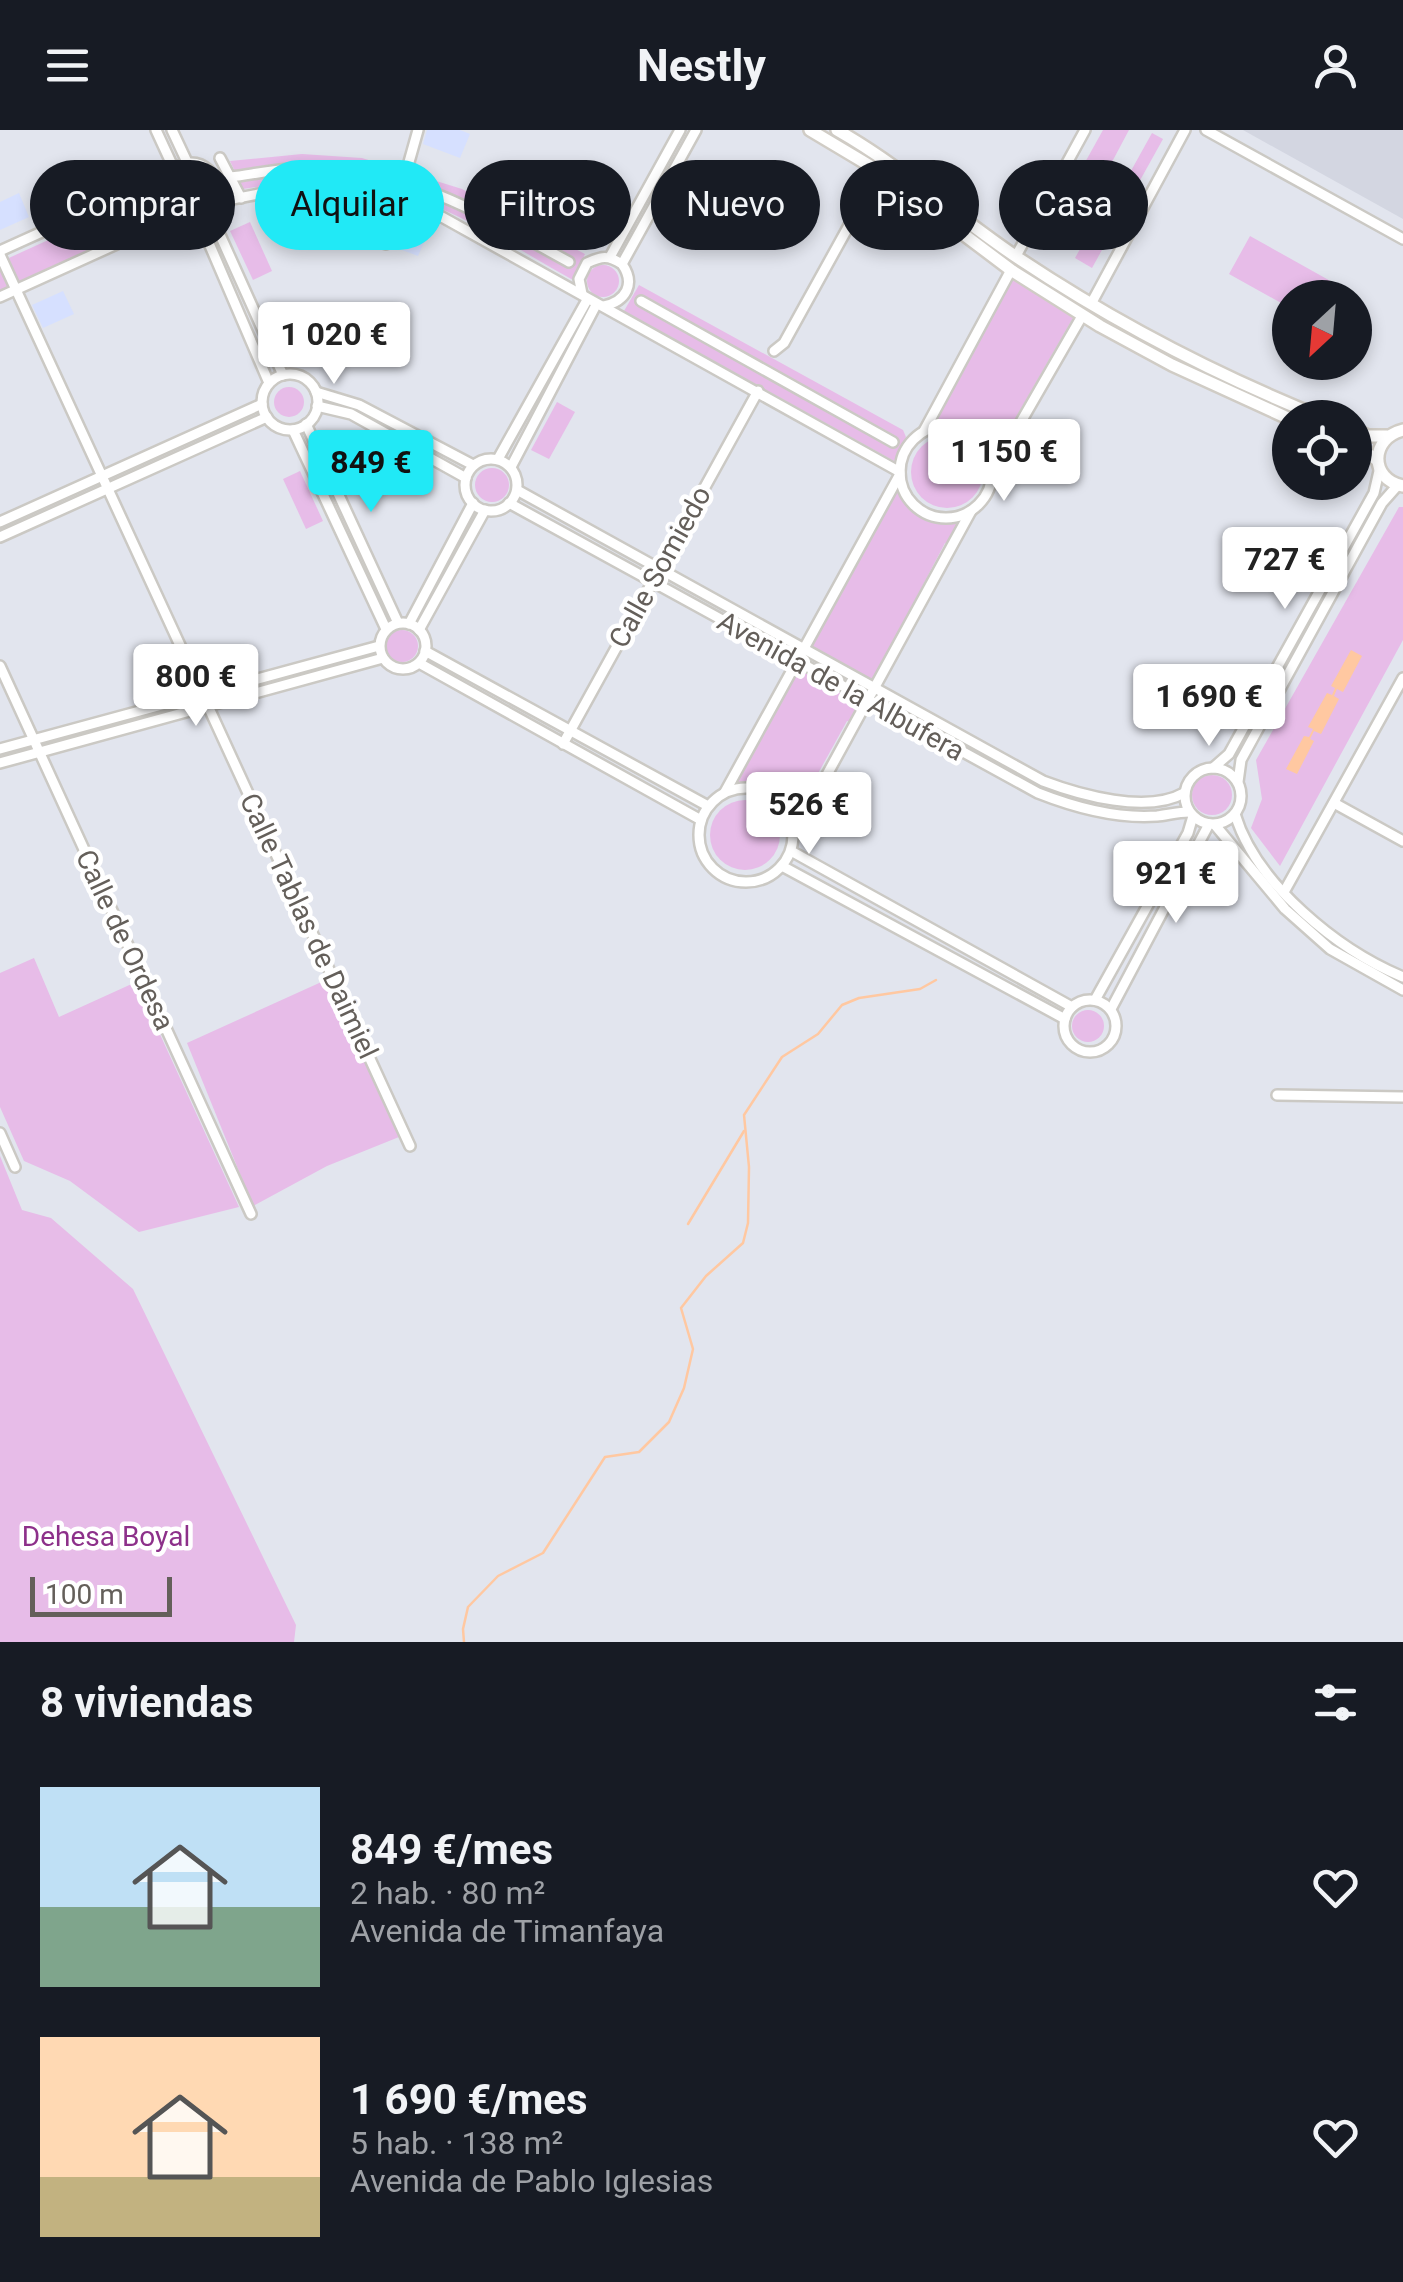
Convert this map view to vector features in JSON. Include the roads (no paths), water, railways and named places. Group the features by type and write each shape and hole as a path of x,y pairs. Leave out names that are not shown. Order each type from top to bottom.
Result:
{"main road":[{"path":"810,130 855,160"},
{"path":"837,130 1091,304 1179,353 1283,400"},
{"path":"979,247 1082,316 1172,365 1272,410"},
{"path":"1372,436 1403,430"},
{"path":"1378,465 1379,447 1387,436"},
{"path":"1372,460 1400,485"}],"street":[{"path":"156,130 167,160"},
{"path":"172,130 186,160"},
{"path":"410,160 418,130"},
{"path":"610,257 680,130"},
{"path":"622,264 696,130"},
{"path":"1016,256 1085,130"},
{"path":"1091,304 1185,130"},
{"path":"1206,130 1403,239"},
{"path":"235,187 241,198"},
{"path":"235,200 255,196"},
{"path":"444,196 569,262"},
{"path":"444,219 758,390 900,473 909,500 925,513 945,518 971,511"},
{"path":"30,239 0,253 202,693"},
{"path":"779,354 840,240"},
{"path":"0,297 106,250"},
{"path":"208,250 270,383"},
{"path":"229,250 283,375"},
{"path":"601,256 610,257 622,264 629,283 626,294 617,303 593,302 579,279 586,263 601,256"},
{"path":"924,432 950,426 976,436 990,459 988,494 971,511 794,835 782,866 770,877 754,882 722,877 701,852 700,820 708,806 725,792 900,473 906,449 924,432 1011,270"},
{"path":"641,301 893,442"},
{"path":"498,460 593,302"},
{"path":"511,468 593,302"},
{"path":"992,472 1082,316"},
{"path":"283,375 306,379 316,392 318,406 306,424 293,430 278,427 267,417 262,404 270,383 283,375"},
{"name":"Calle Somiedo","path":"563,744 758,390"},
{"path":"316,392 359,405 473,466"},
{"path":"0,522 262,404"},
{"path":"318,406 351,414 466,478"},
{"path":"0,537 267,417"},
{"path":"306,424 398,623"},
{"path":"293,430 386,629"},
{"path":"489,458 498,460 511,468 517,490 502,508 485,510 473,503 466,491 466,478 473,466 489,458"},
{"path":"1213,768 1229,754 1374,492 1378,465"},
{"path":"1400,485 1385,498 1241,760 1241,798 1235,814 1242,837 1284,892 1336,939 1403,977"},
{"name":"Avenida de la Albufera","path":"517,490 1016,768 1075,793 1150,802 1184,793"},
{"path":"414,627 473,503"},
{"name":"Avenida de la Albufera","path":"510,503 1010,779 1069,805 1118,815 1191,814"},
{"path":"414,627 485,510"},
{"path":"398,623 414,627 424,636 426,651 419,662 400,669 382,658 379,646 386,629 398,623"},
{"path":"0,749 379,646"},
{"path":"426,651 708,806"},
{"path":"0,763 382,658"},
{"path":"419,662 700,820"},
{"name":"Calle de Ordesa","path":"0,666 251,1214"},
{"path":"1284,892 1403,678"},
{"name":"Calle Tablas de Daimiel","path":"208,706 410,1146"},
{"path":"1095,1000 1188,833 1191,814 1184,793 1197,772 1223,770 1238,782"},
{"path":"725,792 756,789 771,795 783,806 794,835"},
{"path":"1334,803 1403,841"},
{"path":"1191,814 1212,824 1285,909 1330,949 1403,990"},
{"path":"1111,1010 1212,824 1235,814"},
{"path":"791,851 1072,1007"},
{"path":"782,866 1064,1019"},
{"path":"1095,1000 1111,1010 1116,1035 1096,1052 1087,1052 1066,1037 1064,1019 1072,1007 1095,1000"},
{"path":"1277,1095 1403,1097"},
{"path":"0,1133 16,1166"}],"waterway":[{"path":"464,1642 468,1607 498,1576 543,1553 605,1457 639,1452 669,1422 684,1388 693,1349 681,1308 706,1276 743,1243 748,1223 749,1167 744,1115 782,1057 818,1034 842,1005 859,998 920,989 936,980"},
{"path":"688,1224 744,1131"}],"park label":[{"name":"Dehesa Boyal","path":"106,1536"}]}
